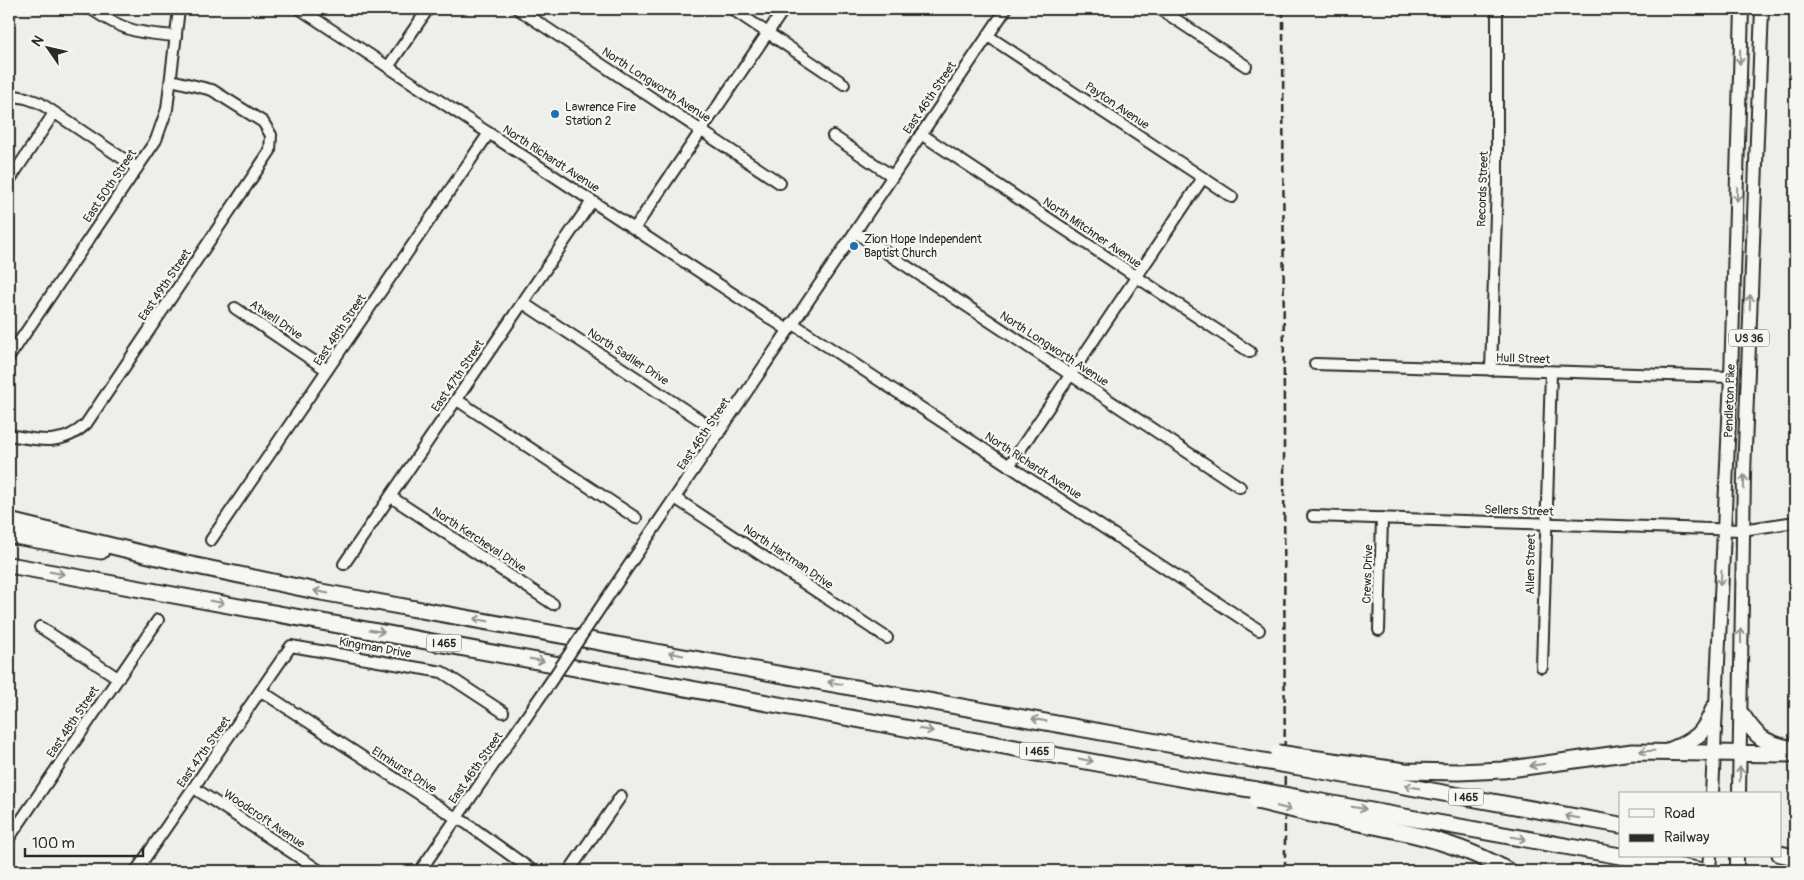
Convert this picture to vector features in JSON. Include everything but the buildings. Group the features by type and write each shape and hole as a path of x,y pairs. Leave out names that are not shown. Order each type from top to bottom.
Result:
{"highway":[{"path":"9,521 182,563"},
{"name":"I 465","path":"9,536 182,563 321,592 1139,738 1311,764 1619,825"},
{"name":"I 465","path":"9,565 1196,781 1311,807 1619,856"},
{"path":"1669,751 1694,740 1704,731 1714,708"},
{"path":"1742,715 1750,729 1769,744 1795,749"},
{"path":"1311,764 1459,772 1504,770 1614,753 1669,751 1795,754"},
{"path":"1311,807 1444,842 1478,855 1508,871"},
{"path":"1782,854 1795,857"},
{"name":"I 465","path":"1632,858 1703,871"}],"main road":[{"name":"Pendleton Pike","path":"1712,792 1714,708 1731,377 1742,9"},
{"name":"Pendleton Pike","path":"1739,792 1742,715 1742,530 1762,9"},
{"path":"1709,871 1710,858"},
{"path":"1737,858 1737,871"}],"street":[{"path":"91,9 111,22 129,30 176,36"},
{"name":"East 50th Street","path":"9,357 137,168 162,127 171,80 179,9"},
{"name":"North Richardt Avenue","path":"300,9 634,229 1009,466 1259,630"},
{"path":"388,67 428,9"},
{"name":"North Longworth Avenue","path":"518,9 702,129 780,183"},
{"path":"732,9 844,84"},
{"path":"634,229 784,9"},
{"name":"East 46th Street","path":"420,871 720,433 1006,9"},
{"path":"1160,9 1246,66"},
{"name":"Records Street","path":"1491,370 1497,183 1497,9"},
{"name":"Payton Avenue","path":"988,36 1232,197"},
{"name":"East 49th Street","path":"9,435 46,441 65,438 86,424 268,155 272,136 263,122 216,91 201,85 171,80"},
{"path":"9,95 30,99 137,168"},
{"path":"9,181 54,113"},
{"name":"East 48th Street","path":"211,540 489,133"},
{"name":"North Mitchner Avenue","path":"921,134 1250,352"},
{"path":"833,136 892,176"},
{"path":"1009,466 1203,178"},
{"name":"East 47th Street","path":"344,564 592,201"},
{"name":"North Longworth Avenue","path":"855,232 1240,487"},
{"name":"North Sadlier Drive","path":"523,303 720,433"},
{"name":"Atwell Drive","path":"235,308 327,370"},
{"name":"Hull Street","path":"1315,364 1731,377"},
{"name":"Allen Street","path":"1542,667 1551,372"},
{"path":"457,400 636,518"},
{"name":"North Kercheval Drive","path":"391,497 553,604"},
{"name":"North Hartman Drive","path":"675,498 887,638"},
{"name":"Sellers Street","path":"1313,516 1742,530 1795,522"},
{"name":"Crews Drive","path":"1379,630 1382,518"},
{"name":"East 48th Street","path":"9,838 158,620"},
{"path":"40,627 118,678"},
{"name":"East 47th Street","path":"136,871 291,646"},
{"name":"Kingman Drive","path":"291,646 442,672 503,712"},
{"name":"Elmhurst Drive","path":"261,691 456,818 466,822 533,871"},
{"name":"Woodcroft Avenue","path":"194,788 320,871"},
{"path":"569,871 621,796"}],"railway":[{"path":"1283,9 1285,871"}],"place":[{"name":"Lawrence Fire Station 2","path":"555,114"},
{"name":"Zion Hope Independent Baptist Church","path":"854,246"}]}
